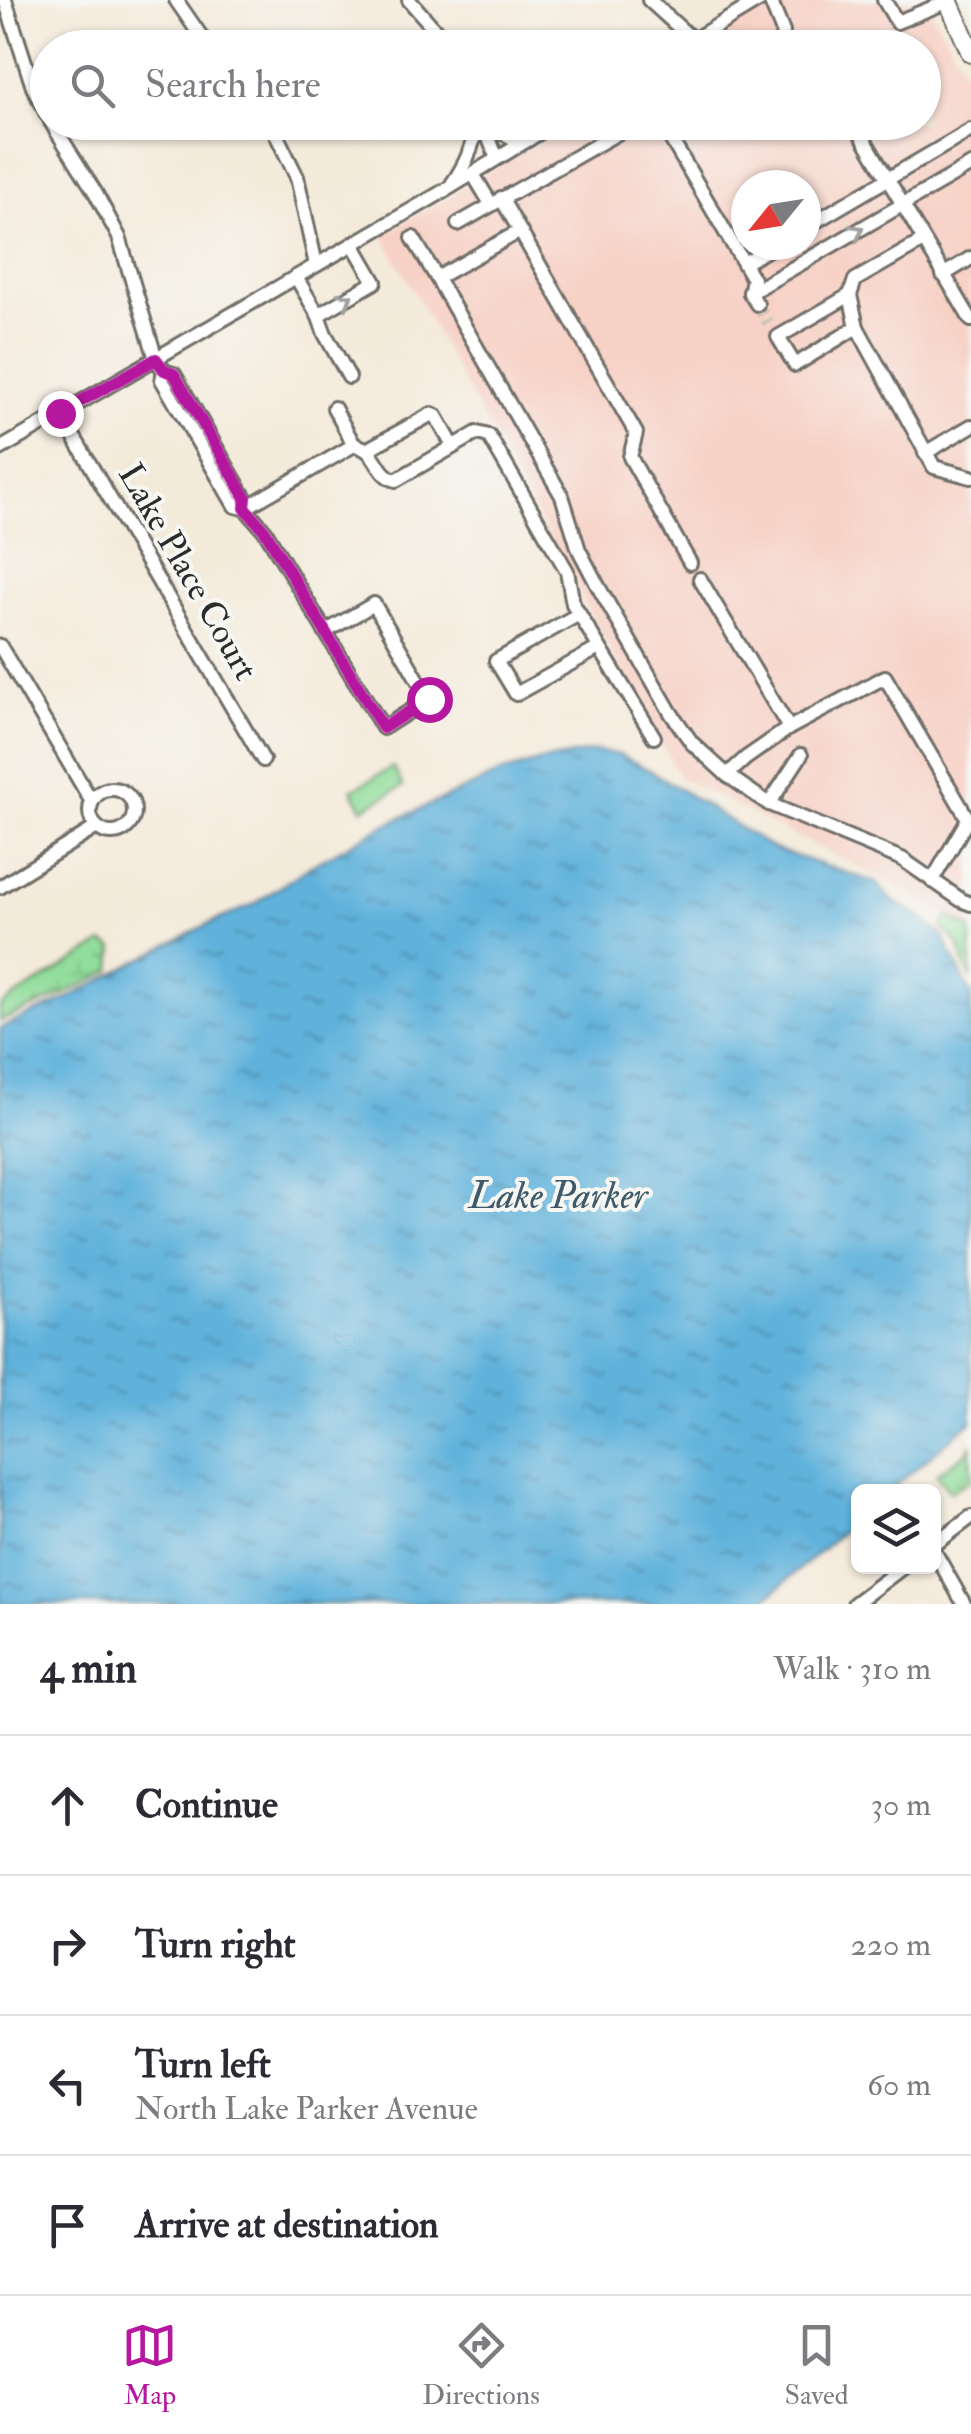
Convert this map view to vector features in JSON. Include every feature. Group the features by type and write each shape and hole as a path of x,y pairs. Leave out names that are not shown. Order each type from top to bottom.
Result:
{"main road":[{"path":"949,0 971,53"}],"street":[{"path":"5,0 30,75"},
{"path":"176,0 197,30"},
{"path":"409,0 435,30"},
{"path":"648,0 682,30"},
{"path":"710,30 760,0"},
{"path":"770,0 781,30"},
{"path":"884,0 898,22 922,6 949,0"},
{"path":"821,218 971,130"},
{"path":"63,140 120,237 162,380 235,506 245,508 265,531 383,728 429,699 374,604 326,632"},
{"path":"280,140 296,177 316,266"},
{"path":"449,188 465,166 476,140"},
{"path":"490,140 497,158"},
{"path":"0,449 60,413 160,365 296,277 528,140"},
{"path":"458,224 604,140"},
{"path":"672,140 753,279 754,298 971,165"},
{"path":"864,140 971,320"},
{"path":"473,174 520,230 636,433 630,457 690,563"},
{"path":"437,278 520,230"},
{"path":"413,238 544,463 562,496 579,550 670,713 692,743 726,775 769,804 902,859 971,904"},
{"path":"923,240 855,280 850,294 857,327 934,467 971,477"},
{"path":"318,315 374,282 353,244"},
{"path":"944,275 971,258"},
{"path":"744,264 751,260"},
{"path":"296,277 349,377"},
{"path":"778,337 850,294"},
{"path":"768,323 794,365 857,327"},
{"path":"334,408 361,447 391,480 476,433 489,436 567,571 573,604 654,738"},
{"name":"Lake Place Court","path":"60,413 263,760"},
{"path":"245,508 432,414 453,446"},
{"path":"925,452 971,426"},
{"path":"0,437 17,439"},
{"path":"700,579 789,728"},
{"path":"579,614 496,660 516,694 600,648"},
{"path":"0,646 92,802"},
{"path":"726,775 789,728 884,677 968,819 932,881"},
{"path":"769,804 801,754"},
{"path":"114,789 128,794 134,806 133,820 124,831 110,833 97,827 90,816 92,802 101,792 114,789"},
{"path":"0,887 97,827"},
{"path":"941,1542 971,1518"},
{"path":"941,1561 964,1604"},
{"path":"854,1604 893,1574"}],"shaded area":[{"path":"773,0 925,0 971,82 971,929 911,893 680,778 383,235 542,140 941,140 941,30 723,30"}],"green space":[{"path":"393,767 403,786 363,809 352,790"},
{"path":"949,916 971,929 971,979 960,946 942,927"},
{"path":"103,943 114,948 112,970 0,1021 0,1006"},
{"path":"971,1446 971,1480 950,1492 936,1474"}],"water":[{"name":"Lake Parker","path":"596,751 620,755 774,849 875,882 893,901 942,935 971,994 971,1422 897,1484 851,1484 851,1524 760,1604 0,1604 0,1028 253,905 309,867 382,826 501,773"}],"tunnel":[{"path":"757,304 768,323"}],"route":[{"path":"60,413 156,359 164,370 174,374 246,498 245,508 265,531 383,728 429,699"}]}
